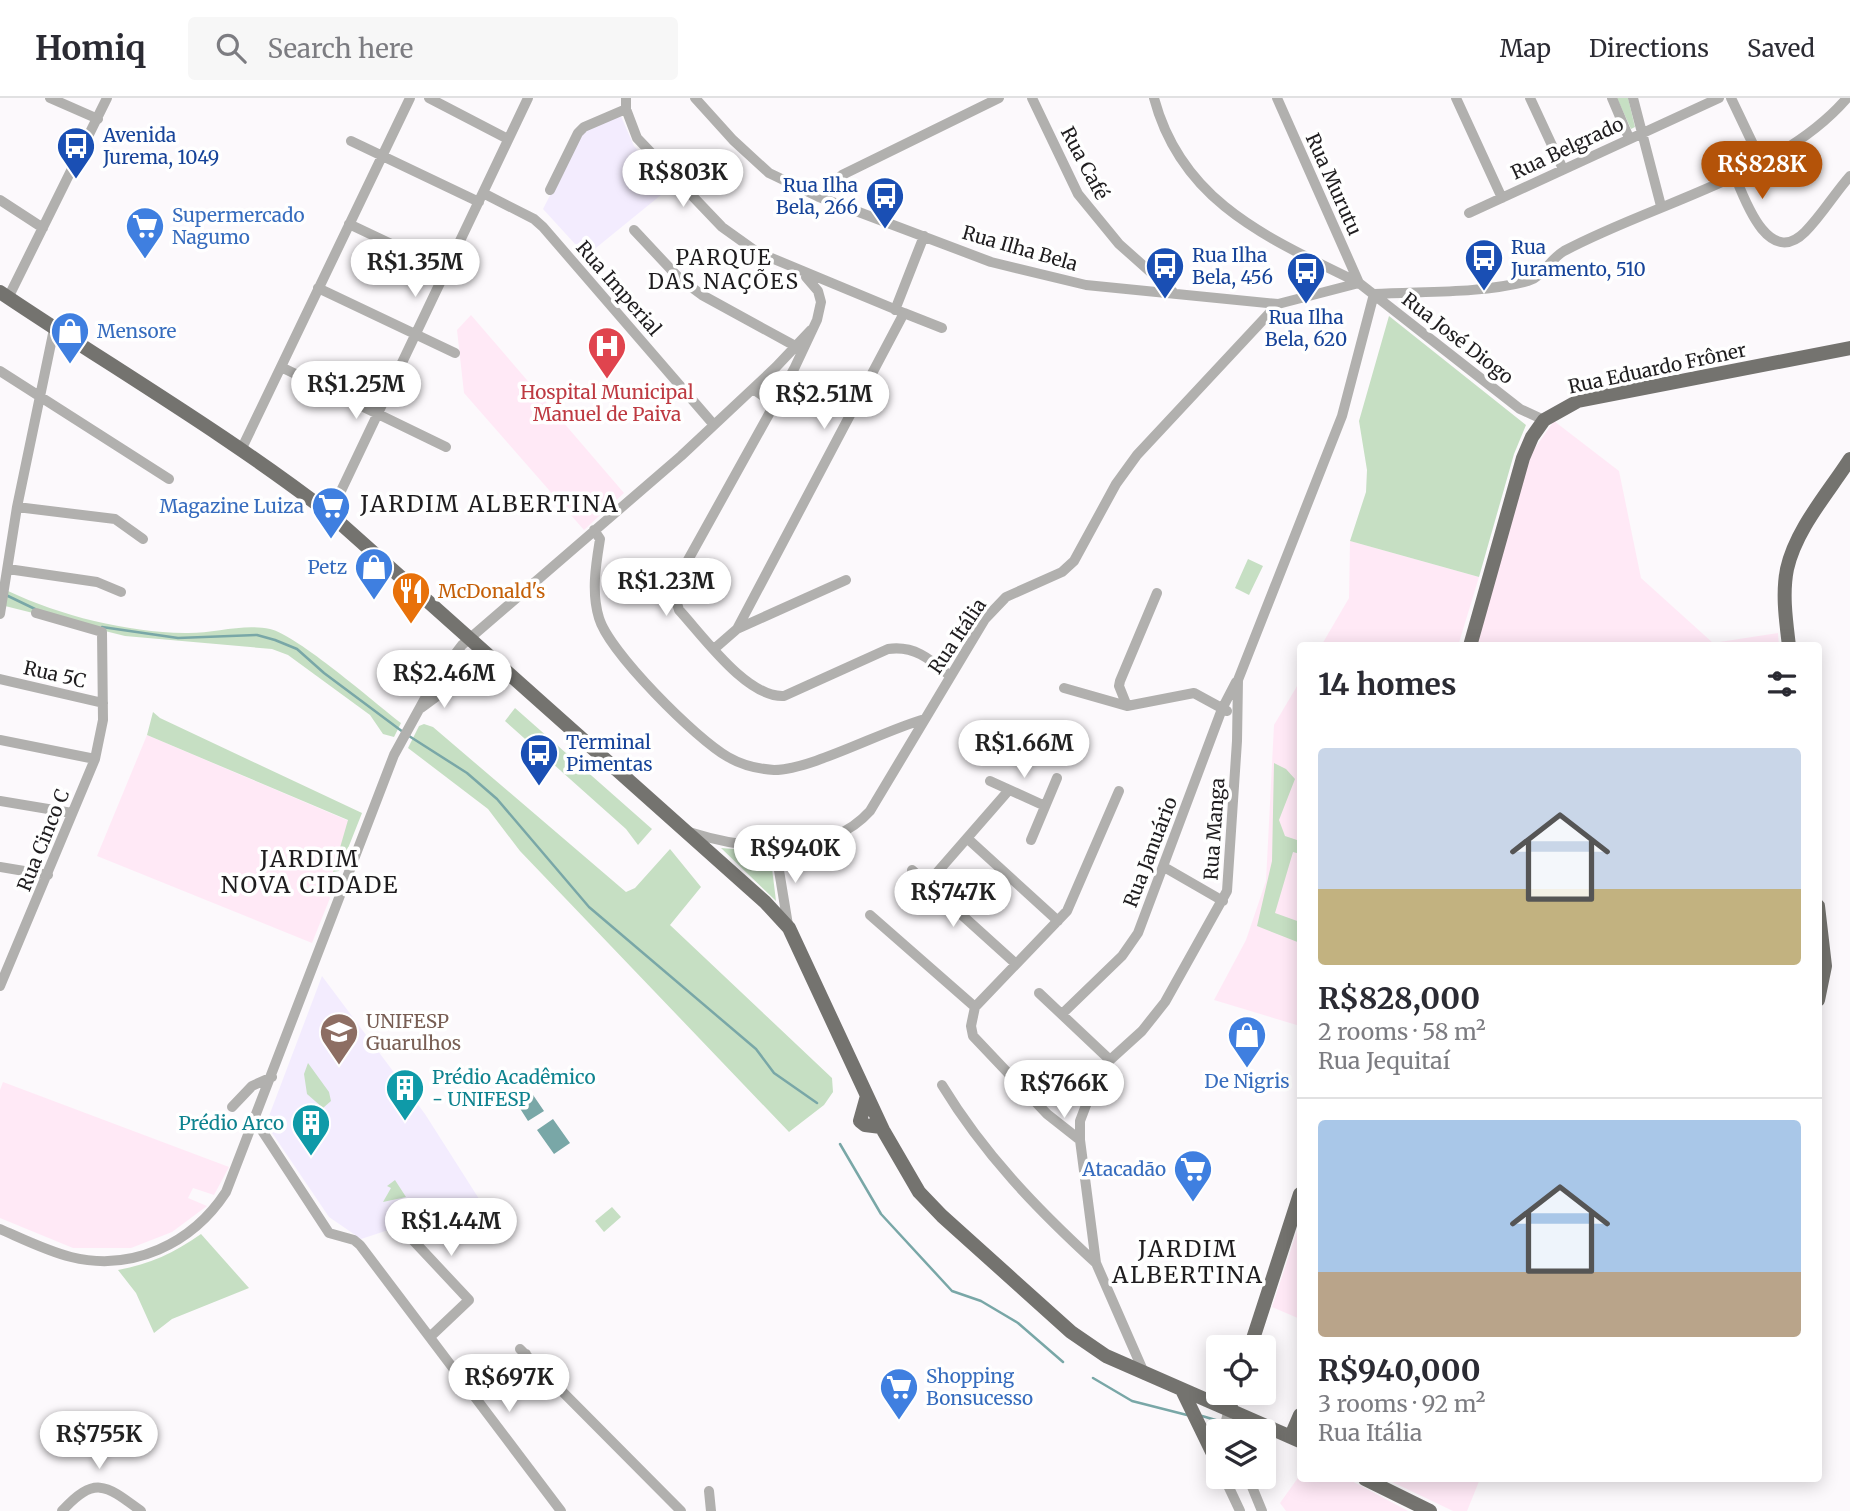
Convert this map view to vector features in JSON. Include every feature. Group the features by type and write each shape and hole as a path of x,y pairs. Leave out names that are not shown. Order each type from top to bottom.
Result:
{"main road":[{"path":"4,295 242,448 330,514 802,934 907,1164 927,1194 1050,1304 1113,1353 1183,1392 1206,1397"},
{"name":"Rua Eduardo Frôner","path":"1471,642 1523,458 1532,437 1544,420 1578,401 1850,348"},
{"path":"1789,642 1785,590 1791,556 1801,533 1850,459"},
{"path":"787,921 881,1128 919,1192 1071,1332 1106,1356 1206,1393"},
{"path":"1822,940 1825,966 1822,981"},
{"path":"1254,1335 1297,1203"},
{"path":"1183,1392 1206,1439"},
{"path":"1237,1405 1297,1435"},
{"path":"1371,1482 1430,1511"},
{"path":"1387,1482 1446,1511"}],"street":[{"path":"50,98 98,119"},
{"path":"4,295 43,228 107,98"},
{"path":"242,448 410,98"},
{"path":"429,98 508,139"},
{"path":"330,514 528,98"},
{"name":"Rua Ilha Bela","path":"695,98 752,159 769,173 819,197 1022,270 1086,285 1278,304 1359,284"},
{"path":"804,190 842,175 999,98"},
{"name":"Rua Café","path":"1032,98 1077,194 1111,236 1172,292"},
{"path":"1154,98 1182,160 1224,207 1249,227 1374,294 1504,286 1528,281 1564,251 1661,206 1735,176 1811,133 1847,98"},
{"name":"Rua Murutu","path":"1277,98 1359,284"},
{"path":"1456,98 1503,198"},
{"path":"1531,98 1563,169"},
{"path":"1612,98 1629,138"},
{"path":"1633,98 1661,206"},
{"name":"Rua Belgrado","path":"1469,213 1719,98"},
{"path":"1731,98 1761,161"},
{"path":"550,190 578,133 626,103 637,138 722,227 757,252 802,273 942,328"},
{"name":"Rua Imperial","path":"351,141 534,219 713,425"},
{"path":"819,197 842,175"},
{"path":"1735,176 1754,219 1763,232 1773,239 1785,242 1805,232 1850,176"},
{"path":"0,200 43,228"},
{"path":"349,224 446,270"},
{"path":"634,230 679,278 702,295 797,347"},
{"path":"737,629 900,312 924,236"},
{"name":"Rua Café","path":"1145,267 1153,290"},
{"path":"802,273 818,291 820,311 775,404 681,571 675,588 679,610 714,649 756,689 773,696 784,696 899,647 919,653 950,676"},
{"path":"318,288 455,354"},
{"name":"Rua José Diogo","path":"1374,294 1520,409 1544,420"},
{"name":"Rua Manga","path":"1143,1370 1096,1263 1080,1140 1085,1106 1110,1060 1142,1031 1159,1010 1227,891 1238,680 1342,416 1374,294"},
{"name":"Rua Itália","path":"681,829 704,837 775,846 803,846 825,841 858,825 870,811 985,619 1006,597 1062,572 1074,561 1116,484 1137,455 1278,304"},
{"path":"0,614 17,507 54,329"},
{"path":"419,709 452,686 475,643 594,530 753,389 811,330"},
{"path":"281,367 446,447"},
{"path":"0,371 169,479"},
{"path":"753,389 775,404"},
{"name":"Rua José Diogo","path":"1520,409 1530,425 1532,437"},
{"path":"17,507 115,519 143,539"},
{"path":"594,530 600,538 595,602 606,634 628,664 705,739 729,758 758,768 786,769 925,719"},
{"path":"8,569 97,582 121,592"},
{"path":"714,649 737,629 846,580"},
{"path":"1128,706 1119,686 1157,593"},
{"name":"Rua Cinco C","path":"0,986 95,759 103,720 102,632 36,613"},
{"path":"0,1229 54,1251 90,1260 110,1261 153,1253 190,1232 218,1205 272,1077 304,977 401,740 455,652 475,643"},
{"name":"Rua 5C","path":"0,679 103,703"},
{"name":"Rua Januário","path":"1062,1014 1131,946 1164,867 1222,709 1238,680"},
{"path":"1064,688 1128,706 1187,693 1237,715"},
{"path":"0,740 95,759"},
{"path":"1031,840 1057,778"},
{"path":"990,781 1045,806"},
{"path":"927,884 1009,790"},
{"path":"1080,1140 1048,1114 973,1036 971,1021 975,1007 1067,911 1119,791"},
{"path":"0,801 72,813"},
{"path":"968,839 1058,920"},
{"path":"775,846 787,921"},
{"path":"0,867 48,875"},
{"path":"1164,867 1223,901"},
{"path":"912,870 1015,963"},
{"path":"870,915 975,1007"},
{"path":"1039,993 1110,1060"},
{"path":"232,1107 258,1082 272,1077"},
{"path":"942,1085 977,1140 1007,1177 1096,1263"},
{"path":"255,1120 329,1233 354,1240 360,1245 561,1511"},
{"path":"410,1237 469,1300 431,1336"},
{"path":"475,1395 523,1351 674,1509"},
{"path":"62,1511 79,1494 93,1486 107,1488 141,1511"},
{"path":"1230,1489 1240,1511"},
{"path":"1253,1489 1262,1511"},
{"path":"709,1491 712,1511"}],"shaded area":[{"path":"620,114 634,146 672,186 586,256 543,209 585,127"},
{"path":"471,315 624,493 584,530 464,393 457,330"},
{"path":"1554,421 1619,471 1641,578 1712,642 1475,642 1530,455"},
{"path":"1350,541 1479,577 1459,642 1323,642 1349,598"},
{"path":"1778,633 1779,642 1720,642"},
{"path":"1297,686 1297,1025 1214,1000 1246,940 1266,881 1274,725"},
{"path":"147,735 349,821 332,877 326,875 323,884 330,898 312,943 97,856"},
{"name":"UNIFESP Guarulhos","path":"322,976 425,1114 488,1213 422,1219 361,1239 329,1217 266,1124"},
{"path":"3,1082 229,1167 214,1195 193,1188 188,1198 207,1206 172,1232 131,1248 73,1248 0,1218 0,1090"},
{"path":"1297,1231 1297,1318 1272,1307"},
{"path":"1297,1479 1297,1482 1354,1482 1408,1511 1286,1511 1280,1503"},
{"path":"1392,1482 1479,1482 1467,1511 1453,1511"}],"green space":[{"path":"1617,98 1628,98 1635,127 1631,129"},
{"path":"1389,316 1526,425 1514,454 1479,577 1350,541 1366,492 1367,470 1359,421"},
{"path":"1248,559 1263,566 1249,595 1235,588"},
{"path":"8,591 72,615 140,630 185,633 249,627 270,629 298,643 401,723 394,737 383,734 370,715 288,655 272,649 125,636 5,606"},
{"path":"515,708 652,829 638,845 626,829 505,721"},
{"path":"153,712 160,718 362,813 339,871 333,872 348,820 147,735"},
{"path":"424,724 433,727 626,892 635,888 670,849 701,887 670,925 832,1078 833,1092 824,1105 789,1132 520,851 488,809 408,748 419,726"},
{"path":"1274,763 1286,769 1295,779 1279,820 1285,836 1297,840 1297,853 1293,852 1275,913 1297,921 1297,942 1257,926 1272,861"},
{"path":"721,848 770,852 776,901"},
{"path":"308,1063 329,1092 331,1101 323,1108 307,1094 304,1074"},
{"path":"395,1180 406,1197 383,1202 391,1188 387,1186"},
{"path":"612,1207 621,1217 604,1232 595,1221"},
{"path":"201,1234 249,1288 172,1319 154,1333 136,1293 118,1270 161,1257"}],"water":[{"path":"529,1089 544,1111 528,1121 514,1099"},
{"path":"553,1119 570,1143 554,1154 537,1130"}],"waterway":[{"path":"8,596 35,609"},
{"path":"102,627 178,638 257,635 275,640 297,649 324,673 403,732"},
{"path":"409,736 467,773 497,799 589,907 756,1049 774,1073 817,1103"},
{"path":"840,1144 881,1214 952,1291 981,1301 1018,1323 1063,1362"},
{"path":"1093,1378 1132,1401 1187,1415"},
{"path":"1202,1416 1212,1419"}],"place":[{"name":"Avenida Jurema, 1049","path":"76,180"},
{"name":"Rua Ilha Bela, 266","path":"885,230"},
{"name":"Supermercado Nagumo","path":"145,260"},
{"name":"Rua Juramento, 510","path":"1484,292"},
{"name":"Rua Ilha Bela, 456","path":"1165,300"},
{"name":"Rua Ilha Bela, 620","path":"1306,305"},
{"name":"Mensore","path":"70,365"},
{"name":"Hospital Municipal Manuel de Paiva","path":"607,380"},
{"name":"Magazine Luiza","path":"331,540"},
{"name":"Petz","path":"374,601"},
{"name":"McDonald's","path":"411,625"},
{"name":"Terminal Pimentas","path":"539,787"},
{"name":"UNIFESP Guarulhos","path":"339,1066"},
{"name":"De Nigris","path":"1247,1069"},
{"name":"Prédio Acadêmico - UNIFESP","path":"405,1122"},
{"name":"Prédio Arco","path":"311,1157"},
{"name":"Atacadão","path":"1193,1203"},
{"name":"Shopping Bonsucesso","path":"899,1421"}],"district":[{"name":"PARQUE DAS NAÇÕES","path":"724,270"},
{"name":"JARDIM ALBERTINA","path":"490,504"},
{"name":"JARDIM NOVA CIDADE","path":"310,872"},
{"name":"JARDIM ALBERTINA","path":"1188,1262"}]}
